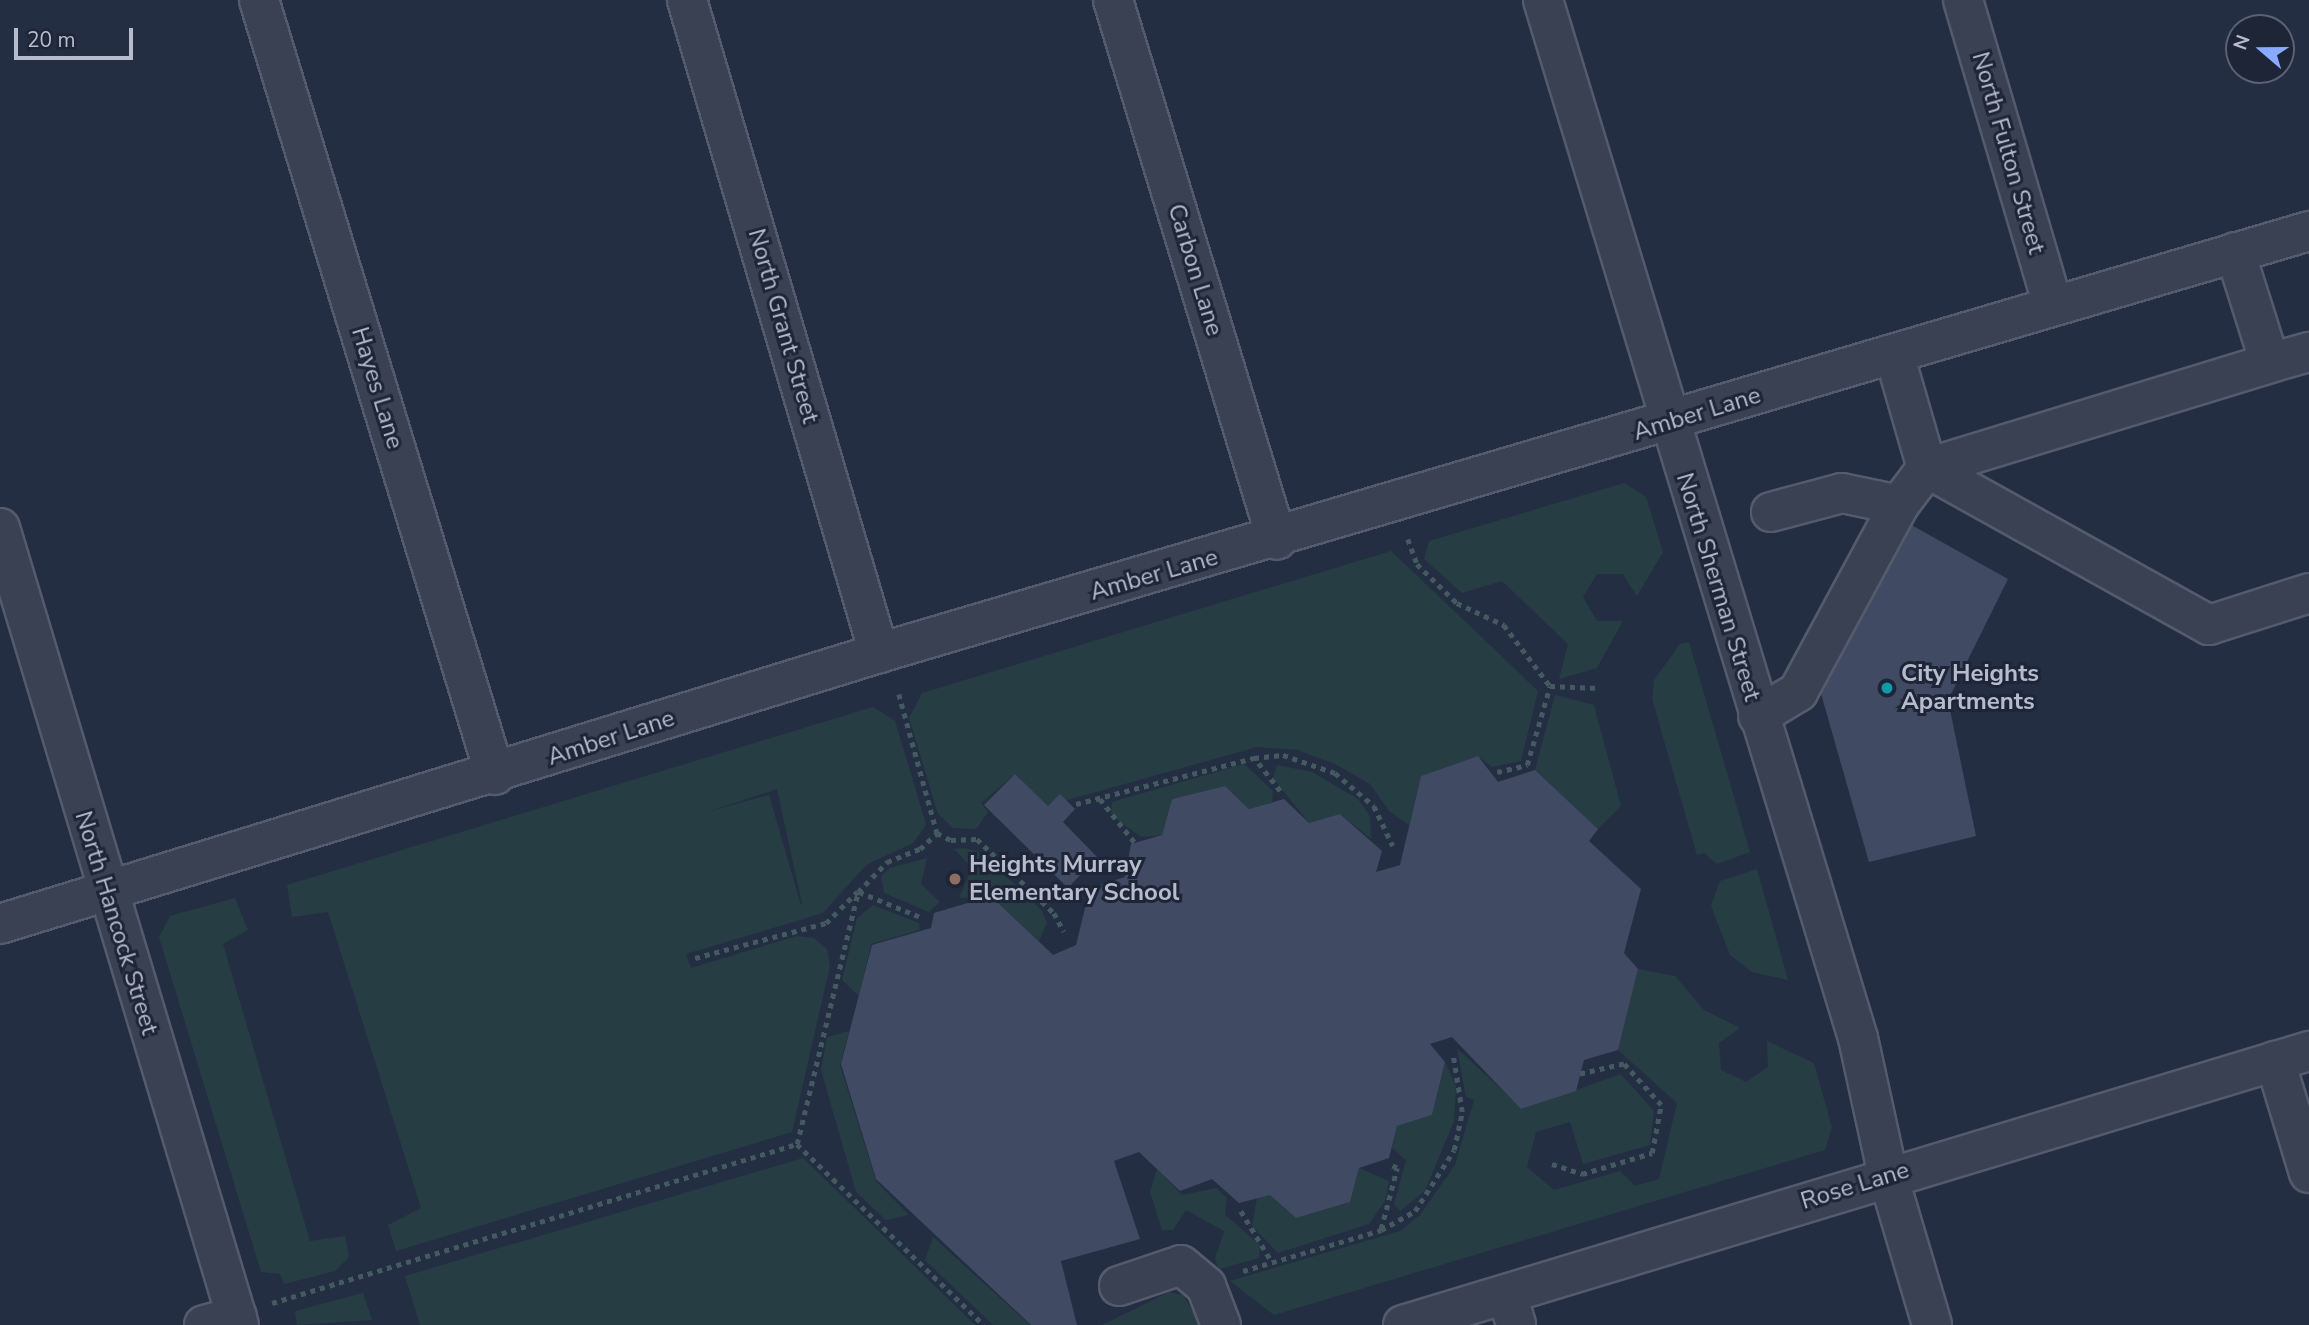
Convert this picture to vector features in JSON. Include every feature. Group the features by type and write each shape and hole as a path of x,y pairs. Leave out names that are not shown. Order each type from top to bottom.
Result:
{"street":[{"name":"Hayes Lane","path":"259,0 495,775"},
{"name":"North Grant Street","path":"687,0 880,653"},
{"name":"Carbon Lane","path":"1113,0 1277,540"},
{"name":"North Sherman Street","path":"1543,0 1667,423 1857,1038 1888,1176 1932,1325"},
{"name":"North Fulton Street","path":"1963,0 2053,306"},
{"name":"Amber Lane","path":"0,924 495,775 880,653 1277,540 2309,231"},
{"path":"2235,252 2270,363"},
{"path":"1758,716 1798,692 1899,505 1927,468 2309,352"},
{"path":"1894,354 1927,468 2209,625 2309,593"},
{"path":"1771,512 1842,493 1899,505"},
{"name":"North Hancock Street","path":"0,528 106,892 236,1318"},
{"path":"2292,1056 2309,1173"},
{"name":"Rose Lane","path":"1403,1325 1512,1310 1888,1176 2292,1056"},
{"path":"1119,1286 1181,1265 1206,1286 1221,1325"}],"path":[{"path":"1408,538 1417,564 1457,603 1504,625 1550,686"},
{"path":"1550,686 1599,688"},
{"path":"1497,772 1527,765 1550,686"},
{"path":"899,694 937,833 951,840 977,839 1054,913 1064,932"},
{"path":"1076,804 1254,758 1283,755 1335,773 1374,806 1393,846"},
{"path":"1254,758 1280,791"},
{"path":"1100,799 1136,844"},
{"path":"695,958 826,923 887,862 920,849 937,833"},
{"path":"858,892 919,917"},
{"path":"797,1144 858,892"},
{"path":"1238,1272 1381,1230 1415,1211 1454,1150 1462,1112 1453,1055"},
{"path":"1552,1164 1582,1174 1652,1153 1661,1105 1624,1065 1580,1074"},
{"path":"236,1318 797,1144"},
{"path":"797,1144 984,1325"},
{"path":"1381,1230 1397,1168 1390,1165"},
{"path":"1241,1211 1272,1262"}],"shaded area":[{"path":"1624,483 1646,497 1663,552 1637,596 1623,574 1597,574 1583,597 1597,621 1623,621 1597,668 1559,679 1568,644 1502,581 1462,593 1424,559 1429,541"},
{"path":"1391,551 1538,691 1521,761 1492,767 1478,756 1421,776 1409,825 1389,811 1370,784 1335,764 1297,750 1257,747 1046,806 1015,774 981,803 988,812 976,829 953,828 938,814 909,718 922,693"},
{"path":"1689,642 1750,852 1717,864 1704,853 1697,855 1652,699 1654,680 1680,644"},
{"path":"1555,695 1594,705 1621,806 1598,829 1535,770"},
{"path":"873,707 895,721 926,825 913,843 866,865 823,913 686,954 691,968 797,936 814,938 827,949 830,966 792,1132 396,1251 388,1225 421,1208 328,912 292,917 287,885","holes":["777,789 802,904 769,795 710,811"]},
{"path":"1244,764 1273,791 1272,802 1249,809 1225,786 1172,799 1162,835 1141,837 1111,815 1112,802"},
{"path":"1277,765 1312,772 1358,799 1370,816 1371,839 1340,814 1309,823 1273,778"},
{"path":"965,848 982,853 1042,911 1047,923 1039,941 991,896 959,898 972,868 954,849"},
{"path":"927,858 921,884 940,902 929,912 884,893 881,876 890,868"},
{"path":"1757,869 1788,980 1752,972 1730,955 1711,906 1720,881"},
{"path":"235,898 248,930 223,944 310,1241 345,1236 349,1257 335,1271 284,1284 280,1274 261,1272 159,937 170,916"},
{"path":"873,905 919,923 920,930 871,944 859,996 842,980 857,918"},
{"path":"1638,969 1675,976 1704,1010 1740,1028 1719,1043 1721,1070 1746,1082 1768,1067 1767,1041 1814,1063 1832,1127 1825,1150 1274,1315 1230,1281 1400,1231 1420,1215 1455,1165 1474,1100 1466,1097 1457,1048 1522,1109 1621,1074 1654,1111 1650,1145 1583,1164 1570,1122 1536,1132 1527,1167 1554,1190 1620,1171 1635,1186 1659,1179 1677,1103 1618,1050"},
{"path":"849,1031 840,1065 876,1181 909,1215 886,1220 856,1192 821,1070 827,1037"},
{"path":"1445,1062 1456,1086 1454,1121 1425,1191 1400,1211 1394,1204 1406,1160 1392,1148 1397,1126 1432,1115"},
{"path":"803,1158 975,1325 420,1325 405,1276"},
{"path":"1359,1168 1389,1181 1385,1201 1369,1224 1278,1253 1252,1226 1257,1198 1270,1195 1296,1218 1350,1202"},
{"path":"1157,1169 1182,1195 1216,1188 1227,1198 1225,1215 1260,1245 1259,1258 1219,1269 1215,1259 1224,1231 1186,1210 1173,1230 1162,1230 1150,1192"},
{"path":"933,1237 1030,1325 993,1325 925,1260"},
{"path":"1169,1292 1183,1295 1201,1325 1102,1325"},
{"path":"363,1293 372,1320 297,1325 295,1311"}],"building":[{"name":"City Heights Apartments","path":"1906,522 2008,579 1948,700 1976,836 1869,862 1816,676"},
{"name":"Heights Murray Elementary School","path":"1478,756 1498,782 1535,770 1598,829 1589,841 1641,889 1624,953 1638,969 1618,1050 1584,1060 1576,1091 1521,1109 1452,1037 1430,1044 1445,1062 1432,1115 1397,1126 1389,1158 1359,1168 1350,1202 1296,1218 1270,1195 1239,1203 1212,1179 1180,1191 1139,1152 1114,1161 1140,1239 1061,1261 1077,1325 1031,1325 876,1179 841,1064 872,945 931,928 934,913 991,896 1053,955 1076,945 1090,888 1125,877 1131,844 1162,835 1172,799 1225,786 1249,809 1284,799 1309,823 1340,814 1382,851 1376,872 1400,865 1421,776"},
{"path":"1015,774 1048,806 1060,794 1075,809 1063,822 1097,857 1068,888 984,805"}],"place":[{"name":"City Heights Apartments","path":"1887,688"},
{"name":"Heights Murray Elementary School","path":"955,879"}]}
